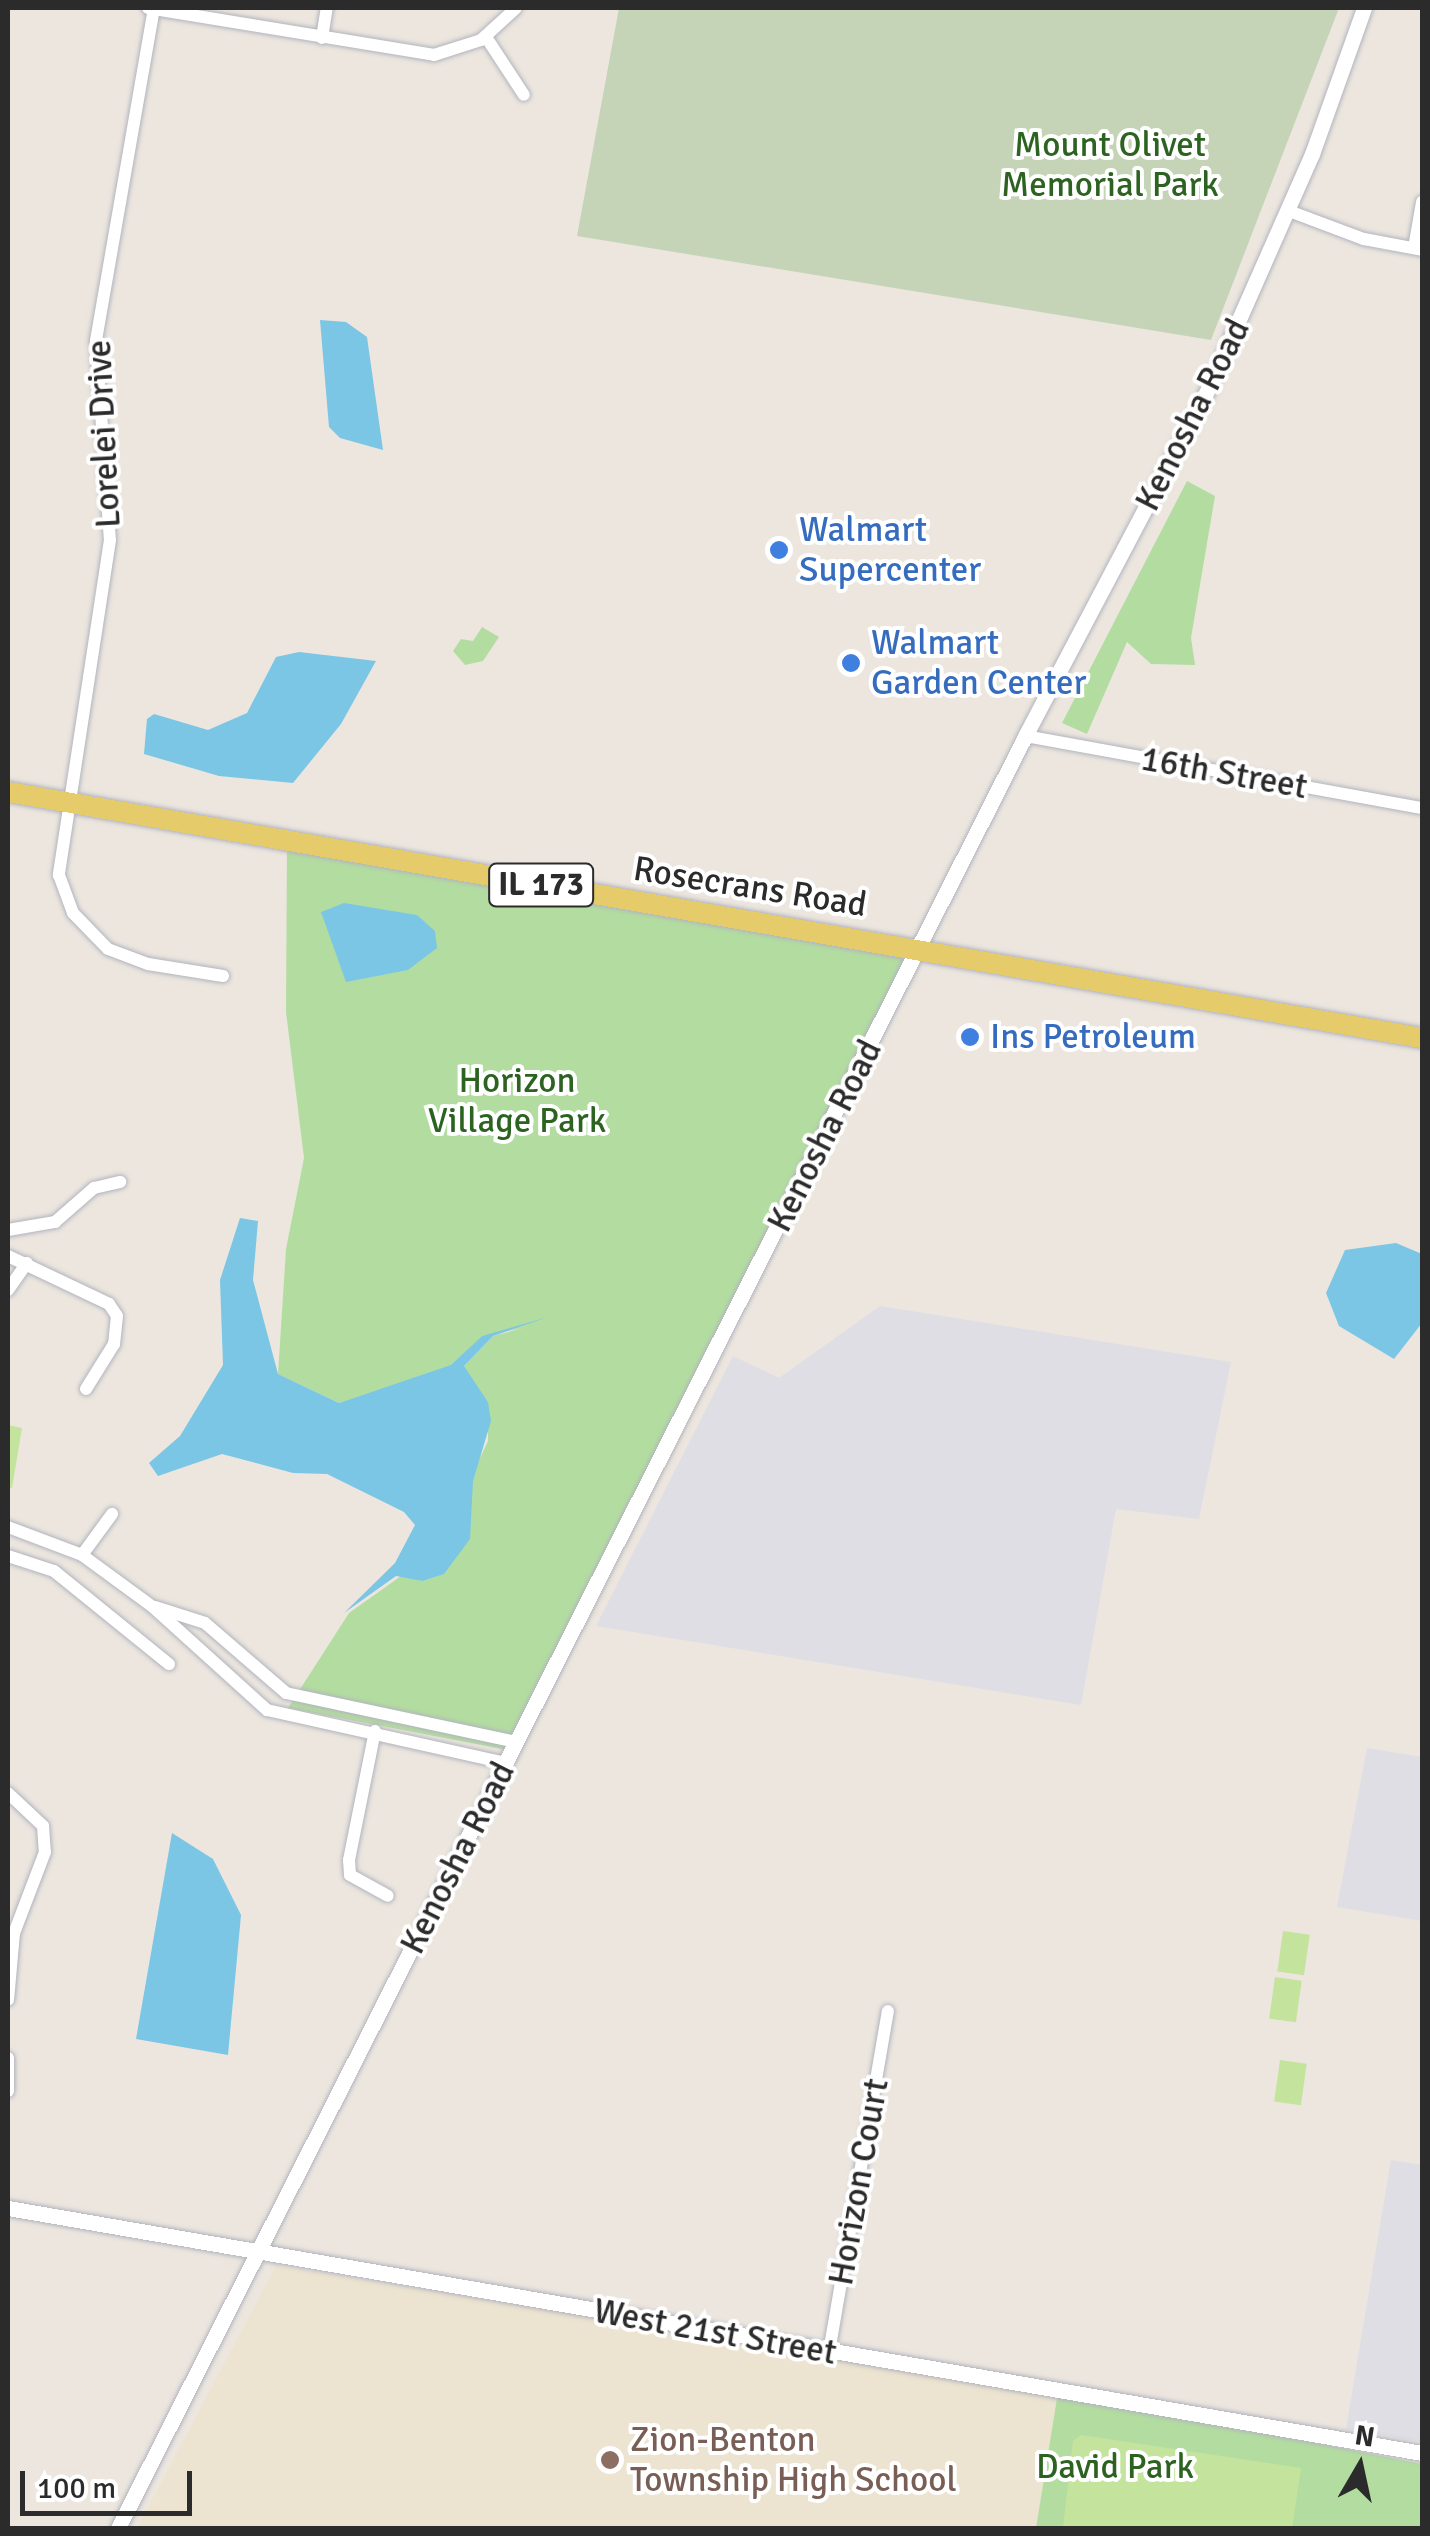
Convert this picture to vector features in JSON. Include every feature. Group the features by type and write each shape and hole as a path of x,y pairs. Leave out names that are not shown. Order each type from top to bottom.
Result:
{"main road":[{"name":"Rosecrans Road","path":"8,792 1422,1038"}],"street":[{"path":"151,8 434,55 486,37 516,8"},
{"name":"Lorelei Drive","path":"151,8 96,341 110,540 59,874 84,928 134,960 224,976"},
{"path":"322,38 327,8"},
{"name":"Kenosha Road","path":"118,2528 922,948 1025,736 1180,446 1288,210 1364,8"},
{"path":"486,37 524,95"},
{"path":"1288,210 1364,238 1418,249 1422,202"},
{"name":"16th Street","path":"1025,736 1422,808"},
{"path":"8,1230 55,1222 94,1188 120,1182"},
{"path":"8,1256 108,1304 117,1316 114,1344 86,1390"},
{"path":"8,1290 28,1263"},
{"path":"82,1555 112,1514"},
{"path":"8,1527 82,1555 152,1607 267,1710 375,1730 506,1763"},
{"path":"8,1556 71,1582 170,1664"},
{"path":"152,1607 205,1623 286,1693 516,1742"},
{"path":"375,1730 348,1860 350,1875 388,1896"},
{"path":"8,1793 42,1826 45,1852 14,1933 8,2000"},
{"name":"Horizon Court","path":"830,2352 888,2011"},
{"path":"8,2058 8,2091"},
{"name":"West 21st Street","path":"8,2208 1422,2453"}],"shaded area":[{"path":"880,1306 1231,1362 1199,1519 1116,1509 1081,1705 596,1626 733,1356 779,1378"},
{"path":"1367,1748 1422,1757 1422,1921 1337,1907"},
{"path":"1391,2160 1422,2165 1422,2442 1346,2429"},
{"name":"Zion-Benton Township High School","path":"276,2266 1058,2392 1036,2528 137,2528"}],"green space":[{"name":"Mount Olivet Memorial Park","path":"619,8 1339,8 1211,340 577,236"},
{"path":"1187,481 1215,496 1191,638 1195,665 1151,664 1127,642 1087,734 1062,723"},
{"path":"482,627 499,637 483,661 465,665 453,651 461,639 473,641"},
{"name":"Horizon Village Park","path":"287,841 921,949 512,1751 288,1708 349,1613 401,1576 422,1581 488,1441 488,1402 463,1367 493,1336 523,1328 482,1336 451,1366 339,1403 278,1374 286,1249 304,1158 286,1012"},
{"path":"8,1425 22,1428 12,1488 8,1487"},
{"path":"1283,1931 1310,1935 1304,1975 1277,1972"},
{"path":"1275,1977 1302,1981 1296,2022 1269,2019"},
{"path":"1280,2060 1307,2064 1301,2105 1274,2102"},
{"name":"David Park","path":"1058,2392 1422,2464 1422,2528 1036,2528"},
{"path":"1081,2435 1301,2468 1292,2528 1063,2528 1073,2441"}],"water":[{"path":"320,320 346,322 367,337 383,450 340,438 329,427"},
{"path":"299,652 376,661 341,724 293,783 219,776 144,754 147,719 154,714 208,730 247,713 276,657"},
{"path":"344,903 417,915 435,931 437,948 408,970 346,982 321,912"},
{"path":"240,1218 258,1221 253,1280 278,1374 339,1403 451,1365 482,1336 548,1317 493,1336 464,1366 488,1402 491,1421 473,1481 470,1539 444,1574 422,1581 396,1576 344,1613 395,1563 415,1525 404,1512 327,1474 293,1473 222,1454 158,1476 149,1463 180,1436 223,1365 220,1280"},
{"path":"1396,1243 1422,1254 1422,1323 1394,1359 1339,1326 1326,1293 1345,1250"},
{"path":"172,1833 213,1859 241,1915 228,2055 136,2039"}],"place":[{"name":"Walmart Supercenter","path":"779,550"},
{"name":"Walmart Garden Center","path":"851,663"},
{"name":"Ins Petroleum","path":"970,1037"},
{"name":"Zion-Benton Township High School","path":"610,2460"}]}
